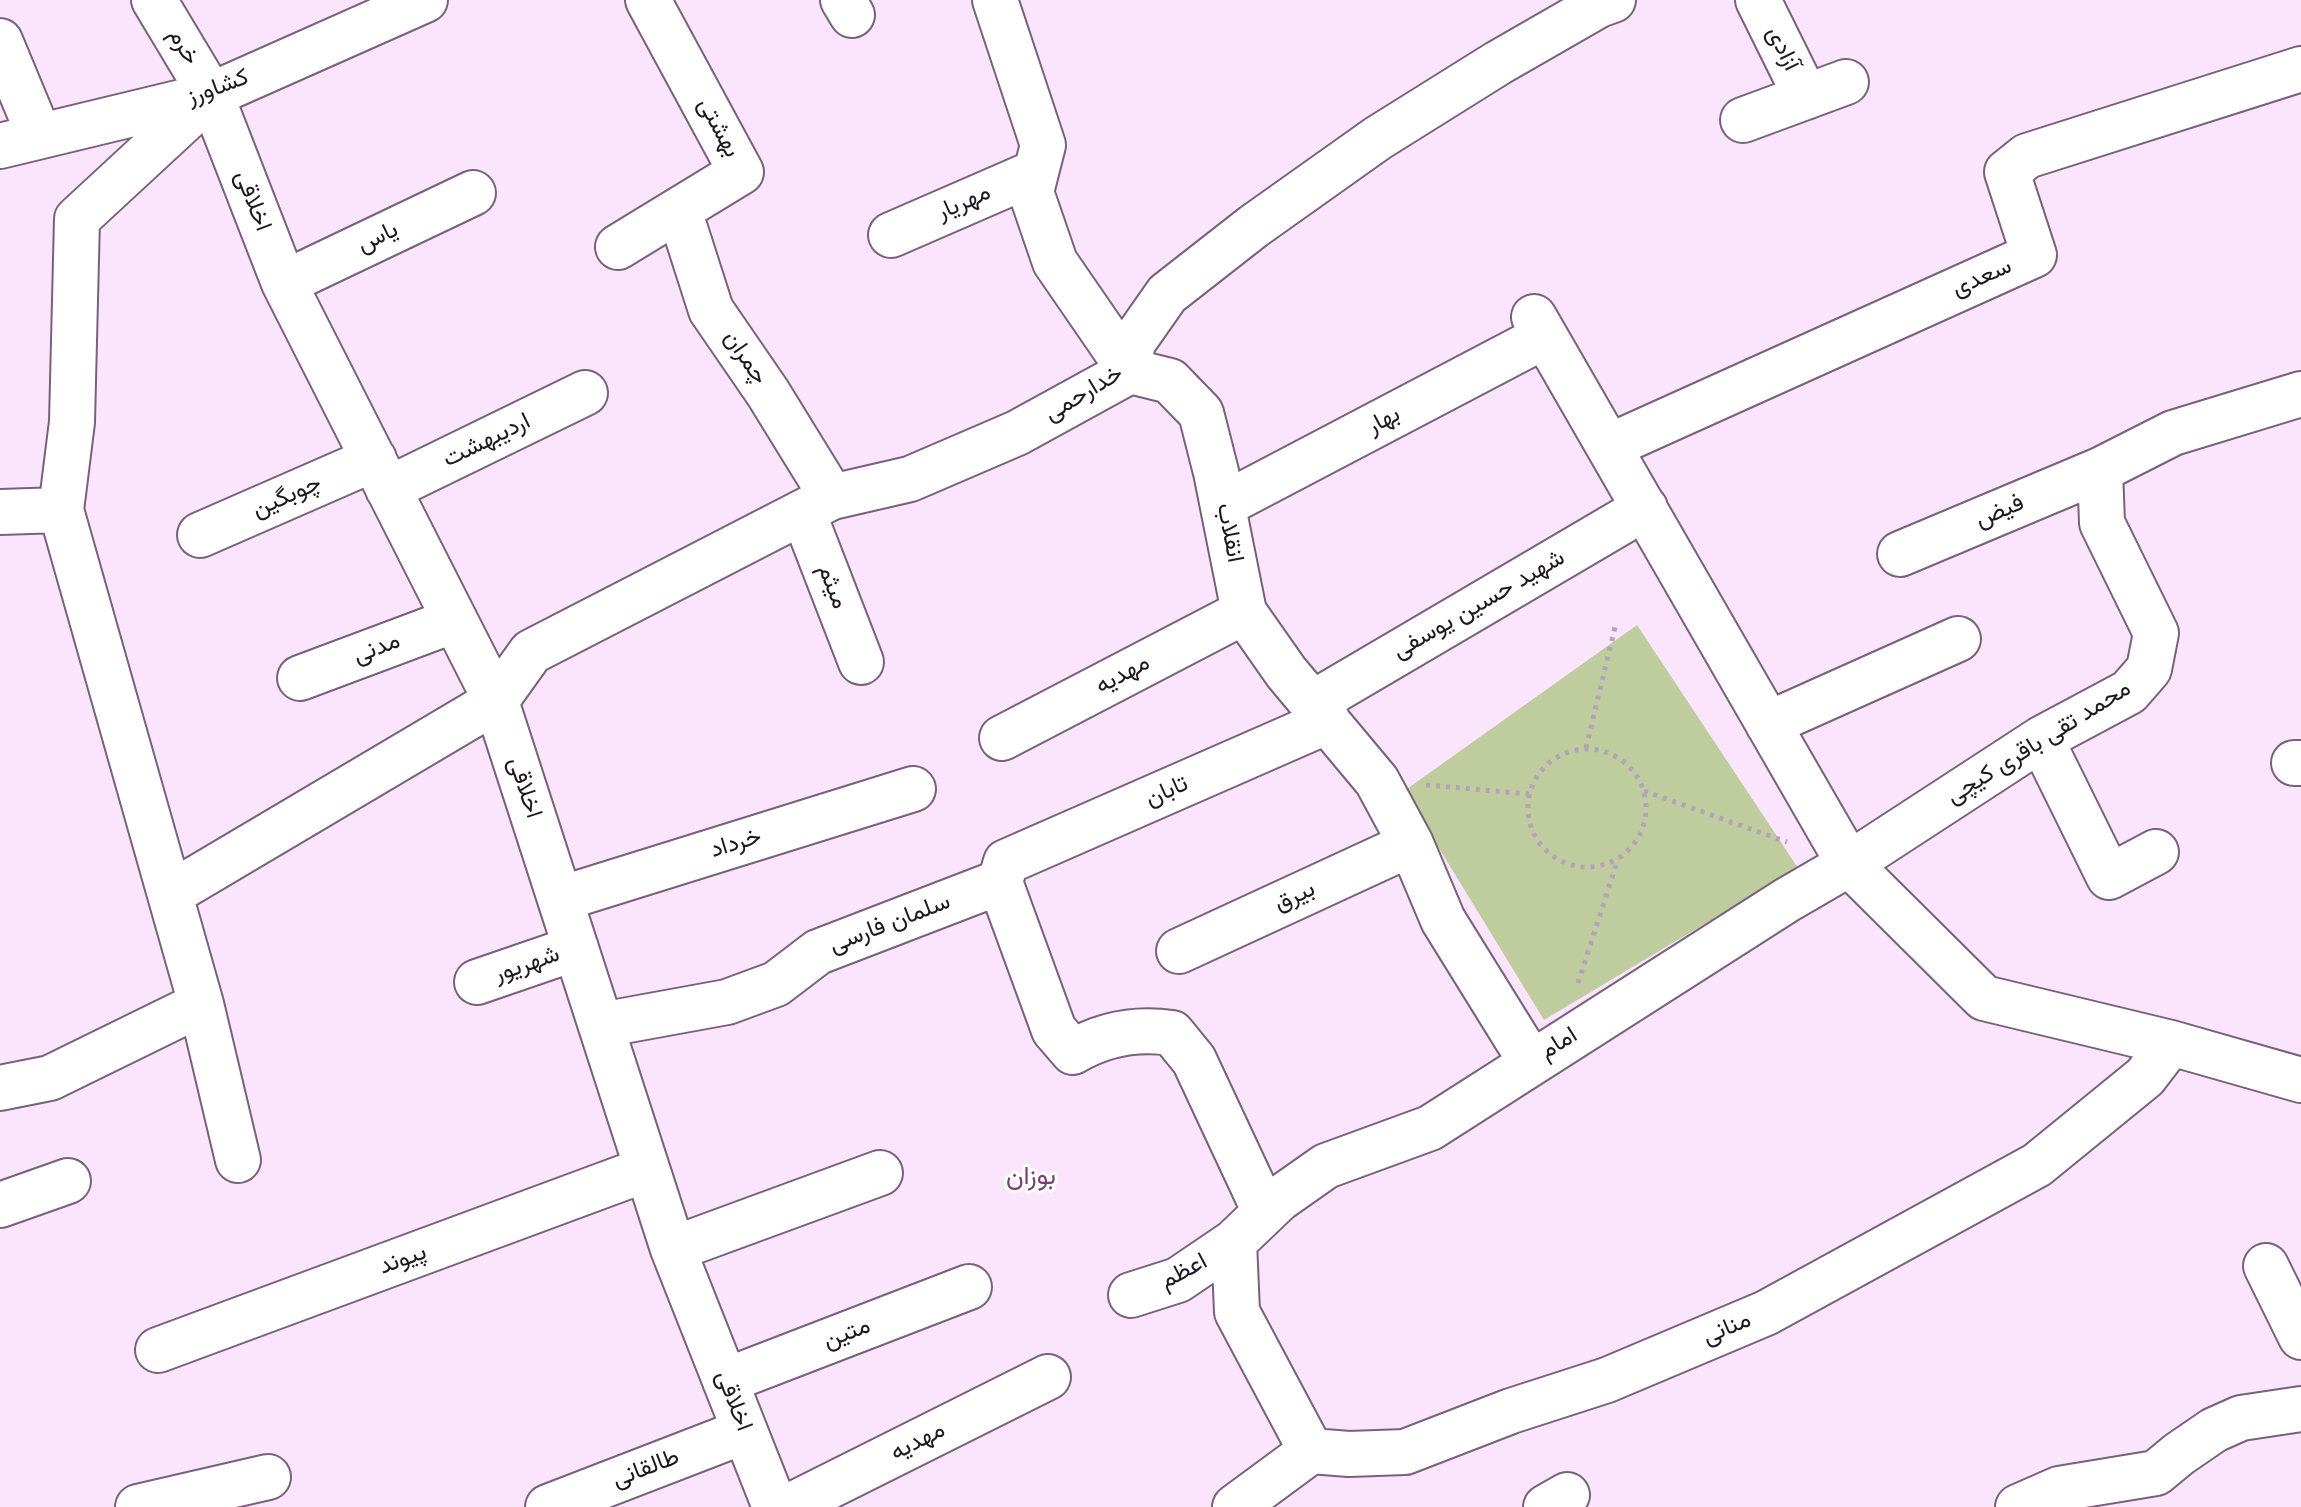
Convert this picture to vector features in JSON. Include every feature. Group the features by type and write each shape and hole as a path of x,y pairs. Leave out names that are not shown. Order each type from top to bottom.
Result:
{"street":[{"name":"خرم","path":"154,0 211,95"},
{"name":"کشاورز","path":"19,140 211,95 425,0"},
{"name":"بهشتی","path":"618,247 741,172 648,0"},
{"path":"995,0 1043,145 1031,192 1055,262 1130,371"},
{"name":"خدارحمی","path":"496,701 531,652 818,504 910,479 1017,433 1130,371 1132,344 1167,294 1254,226 1378,138 1472,79 1599,5 1613,0"},
{"name":"آزادی","path":"1758,0 1806,97"},
{"path":"0,41 19,140"},
{"name":"سعدی","path":"1610,446 2034,255 2007,172 2027,156 2301,69"},
{"path":"1743,120 1846,82"},
{"name":"اخلاقی","path":"211,95 284,283 496,701 673,1249 775,1507"},
{"path":"211,95 77,219 72,422 61,510 201,1004 238,1160"},
{"name":"مهریار","path":"891,235 1036,172"},
{"name":"یاس","path":"284,283 473,193"},
{"name":"چمران","path":"679,210 711,310 768,393 818,504"},
{"name":"بهار","path":"1223,505 1540,327 1610,446"},
{"name":"انقلاب","path":"1130,371 1170,381 1201,413 1244,612 1286,672 1377,781 1411,844 1443,920 1544,1054"},
{"name":"اردیبهشت","path":"381,474 585,393"},
{"path":"2100,470 2173,433 2301,394"},
{"path":"1610,446 1849,864 1984,998 2171,1043 2301,1080"},
{"name":"فیض","path":"1900,554 2100,470"},
{"name":"محمد تقی باقری کیچی","path":"1849,864 2041,739 2129,692 2149,669 2156,633 2102,523 2100,470"},
{"name":"چوبگین","path":"200,535 381,474"},
{"name":"میثم","path":"818,504 861,662"},
{"name":"شهید حسین یوسفی","path":"1320,712 1645,508"},
{"path":"0,512 61,510"},
{"name":"مهدیه","path":"1002,738 1244,612"},
{"name":"مدنی","path":"300,678 455,620"},
{"path":"1768,724 1958,639"},
{"path":"170,894 496,701"},
{"name":"تابان","path":"1003,872 1320,712"},
{"path":"2041,739 2109,877 2156,852"},
{"name":"خرداد","path":"560,899 913,789"},
{"name":"بیرق","path":"1179,951 1411,844"},
{"name":"امام","path":"1234,1242 1279,1199 1326,1166 1430,1128 1787,900 1849,864"},
{"path":"1003,872 1054,1030 1073,1052 1094,1040 1147,1029 1172,1033 1194,1060 1265,1212"},
{"name":"سلمان فارسی","path":"601,1025 727,1002 776,984 818,952 1003,872"},
{"name":"شهریور","path":"477,982 576,948"},
{"path":"0,1088 50,1078 201,1004"},
{"name":"منانی","path":"1311,1451 1349,1454 1405,1452 1511,1411 1607,1380 1766,1313 2037,1165 2145,1077 2171,1043"},
{"name":"پیوند","path":"158,1350 647,1169"},
{"path":"673,1249 880,1173"},
{"path":"0,1205 68,1181"},
{"path":"1234,1242 1237,1312 1311,1451 1235,1507"},
{"name":"اعظم","path":"1131,1295 1178,1280 1234,1242"},
{"path":"2266,1266 2301,1337"},
{"name":"متین","path":"725,1381 969,1287"},
{"name":"مهدیه","path":"788,1507 1048,1377"},
{"path":"2018,1507 2059,1489 2156,1473 2202,1438 2241,1418 2301,1409"},
{"name":"طالقانی","path":"548,1507 745,1431"},
{"path":"138,1507 268,1477"}],"path":[{"path":"1586,748 1615,627"},
{"path":"1586,748 1606,751 1623,760 1636,773 1644,791 1647,810 1643,829 1633,846 1618,858 1600,866 1580,867 1561,861 1544,850 1533,833 1528,814 1529,794 1536,776 1550,760 1567,751 1586,748"},
{"path":"1377,781 1529,794"},
{"path":"1644,791 1849,864"},
{"path":"1544,1054 1618,858"}],"green space":[{"path":"1637,625 1798,868 1544,1020 1404,791"}],"district":[{"name":"بوزان","path":"1031,1177"}]}
